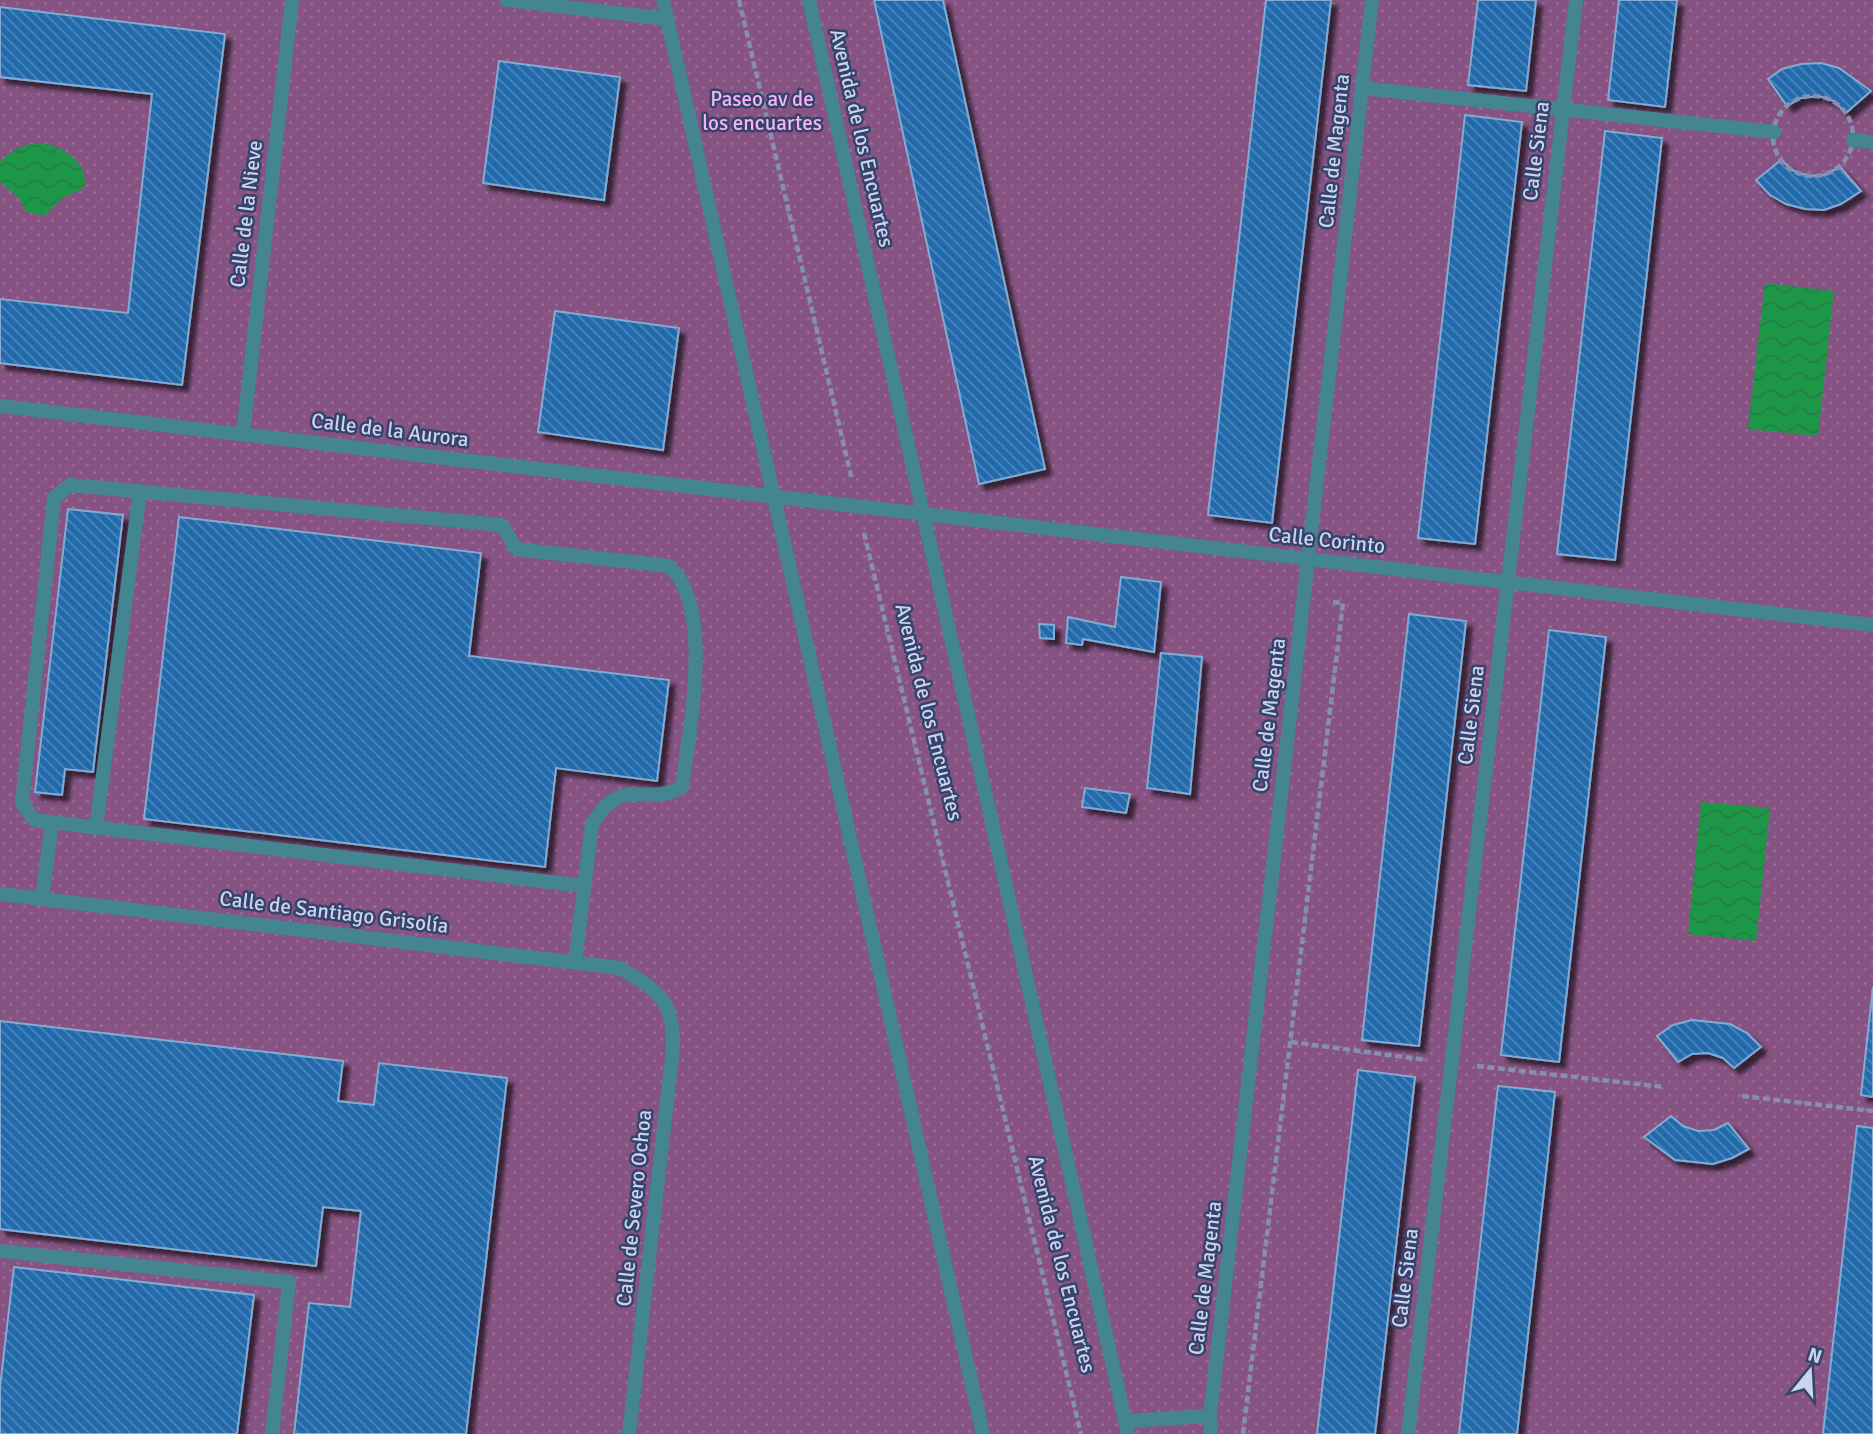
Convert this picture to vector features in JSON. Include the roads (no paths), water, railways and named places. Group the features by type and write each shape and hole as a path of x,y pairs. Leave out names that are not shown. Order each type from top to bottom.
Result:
{"street":[{"name":"Calle de la Nieve","path":"243,434 292,0"},
{"path":"506,0 568,4 667,19"},
{"path":"663,0 983,1434"},
{"name":"Avenida de los Encuartes","path":"809,0 926,514 1127,1427"},
{"name":"Calle de Magenta","path":"1211,1434 1210,1416 1372,0"},
{"name":"Calle Siena","path":"1408,1434 1576,0"},
{"path":"1362,89 1774,132"},
{"path":"1853,140 1873,142"},
{"name":"Calle de la Aurora","path":"0,406 775,497"},
{"path":"575,962 592,824 602,808 624,793 666,796 682,787 698,652 683,578 669,566 516,549 502,525 70,485 54,498 22,803 34,820 583,886"},
{"path":"96,828 140,491"},
{"name":"Calle Corinto","path":"775,497 1873,625"},
{"path":"42,899 52,823"},
{"name":"Calle de Santiago Grisolía","path":"0,894 620,968 657,990"},
{"name":"Calle de Severo Ochoa","path":"629,1434 673,1048 673,1021 657,990"},
{"path":"0,1251 289,1282 272,1434"},
{"path":"1127,1427 1210,1416"}],"water":[{"path":"41,143 58,148 73,157 85,179 84,188 63,198 43,216 25,211 19,198 0,182 0,162 19,148"},
{"path":"1765,283 1834,291 1818,436 1748,429"},
{"path":"1701,802 1770,808 1756,941 1688,934"}],"park label":[{"name":"Paseo av de los encuartes","path":"762,111"}]}
